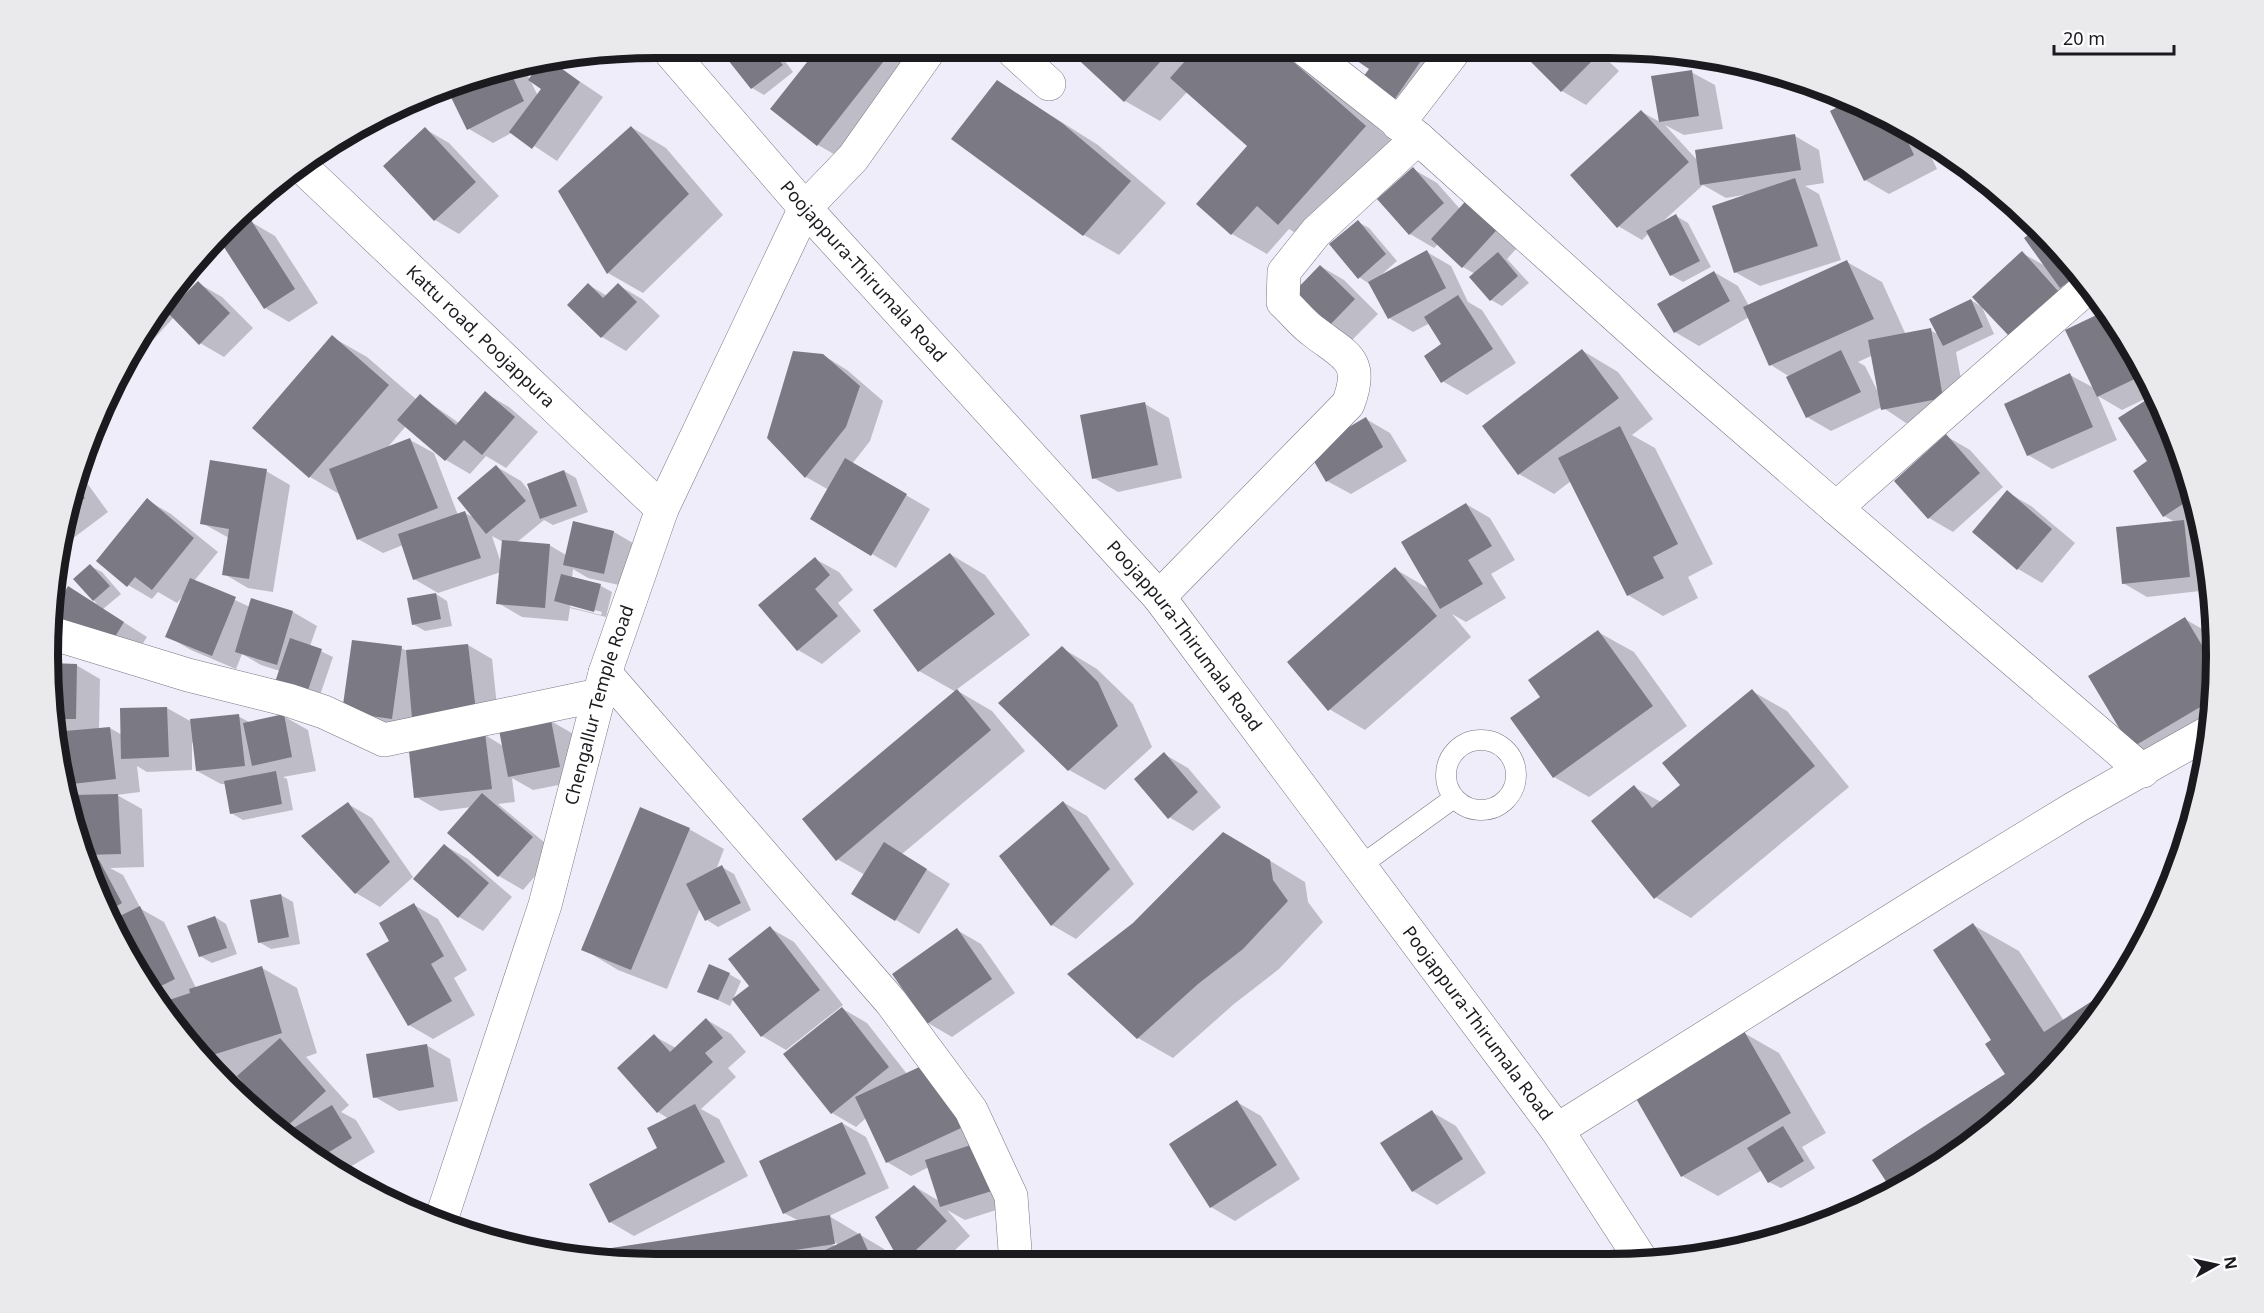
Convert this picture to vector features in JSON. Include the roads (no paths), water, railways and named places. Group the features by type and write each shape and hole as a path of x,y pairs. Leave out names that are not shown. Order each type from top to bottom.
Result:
{"street":[{"name":"Poojappura-Thirumala Road","path":"675,58 805,208 1159,597 1557,1130 1637,1253"},
{"name":"Chengallur Temple Road","path":"443,1215 545,905 602,684 662,509 805,208 853,158 924,58"},
{"path":"1021,58 1049,84"},
{"path":"1316,58 1408,131 1658,354 2143,771"},
{"path":"1159,597 1348,404 1355,386 1354,369 1345,353 1313,331 1283,302 1284,272 1316,232 1408,131 1450,58"},
{"name":"Kattu road, Poojappura","path":"307,171 662,509"},
{"path":"1836,508 2082,292"},
{"path":"59,635 188,675 288,700 324,712 384,740 602,684 891,1002 971,1110 1011,1196 1015,1254"},
{"path":"1557,1130 2076,807 2200,738"}],"lane":[{"path":"1360,866 1454,798"}]}
